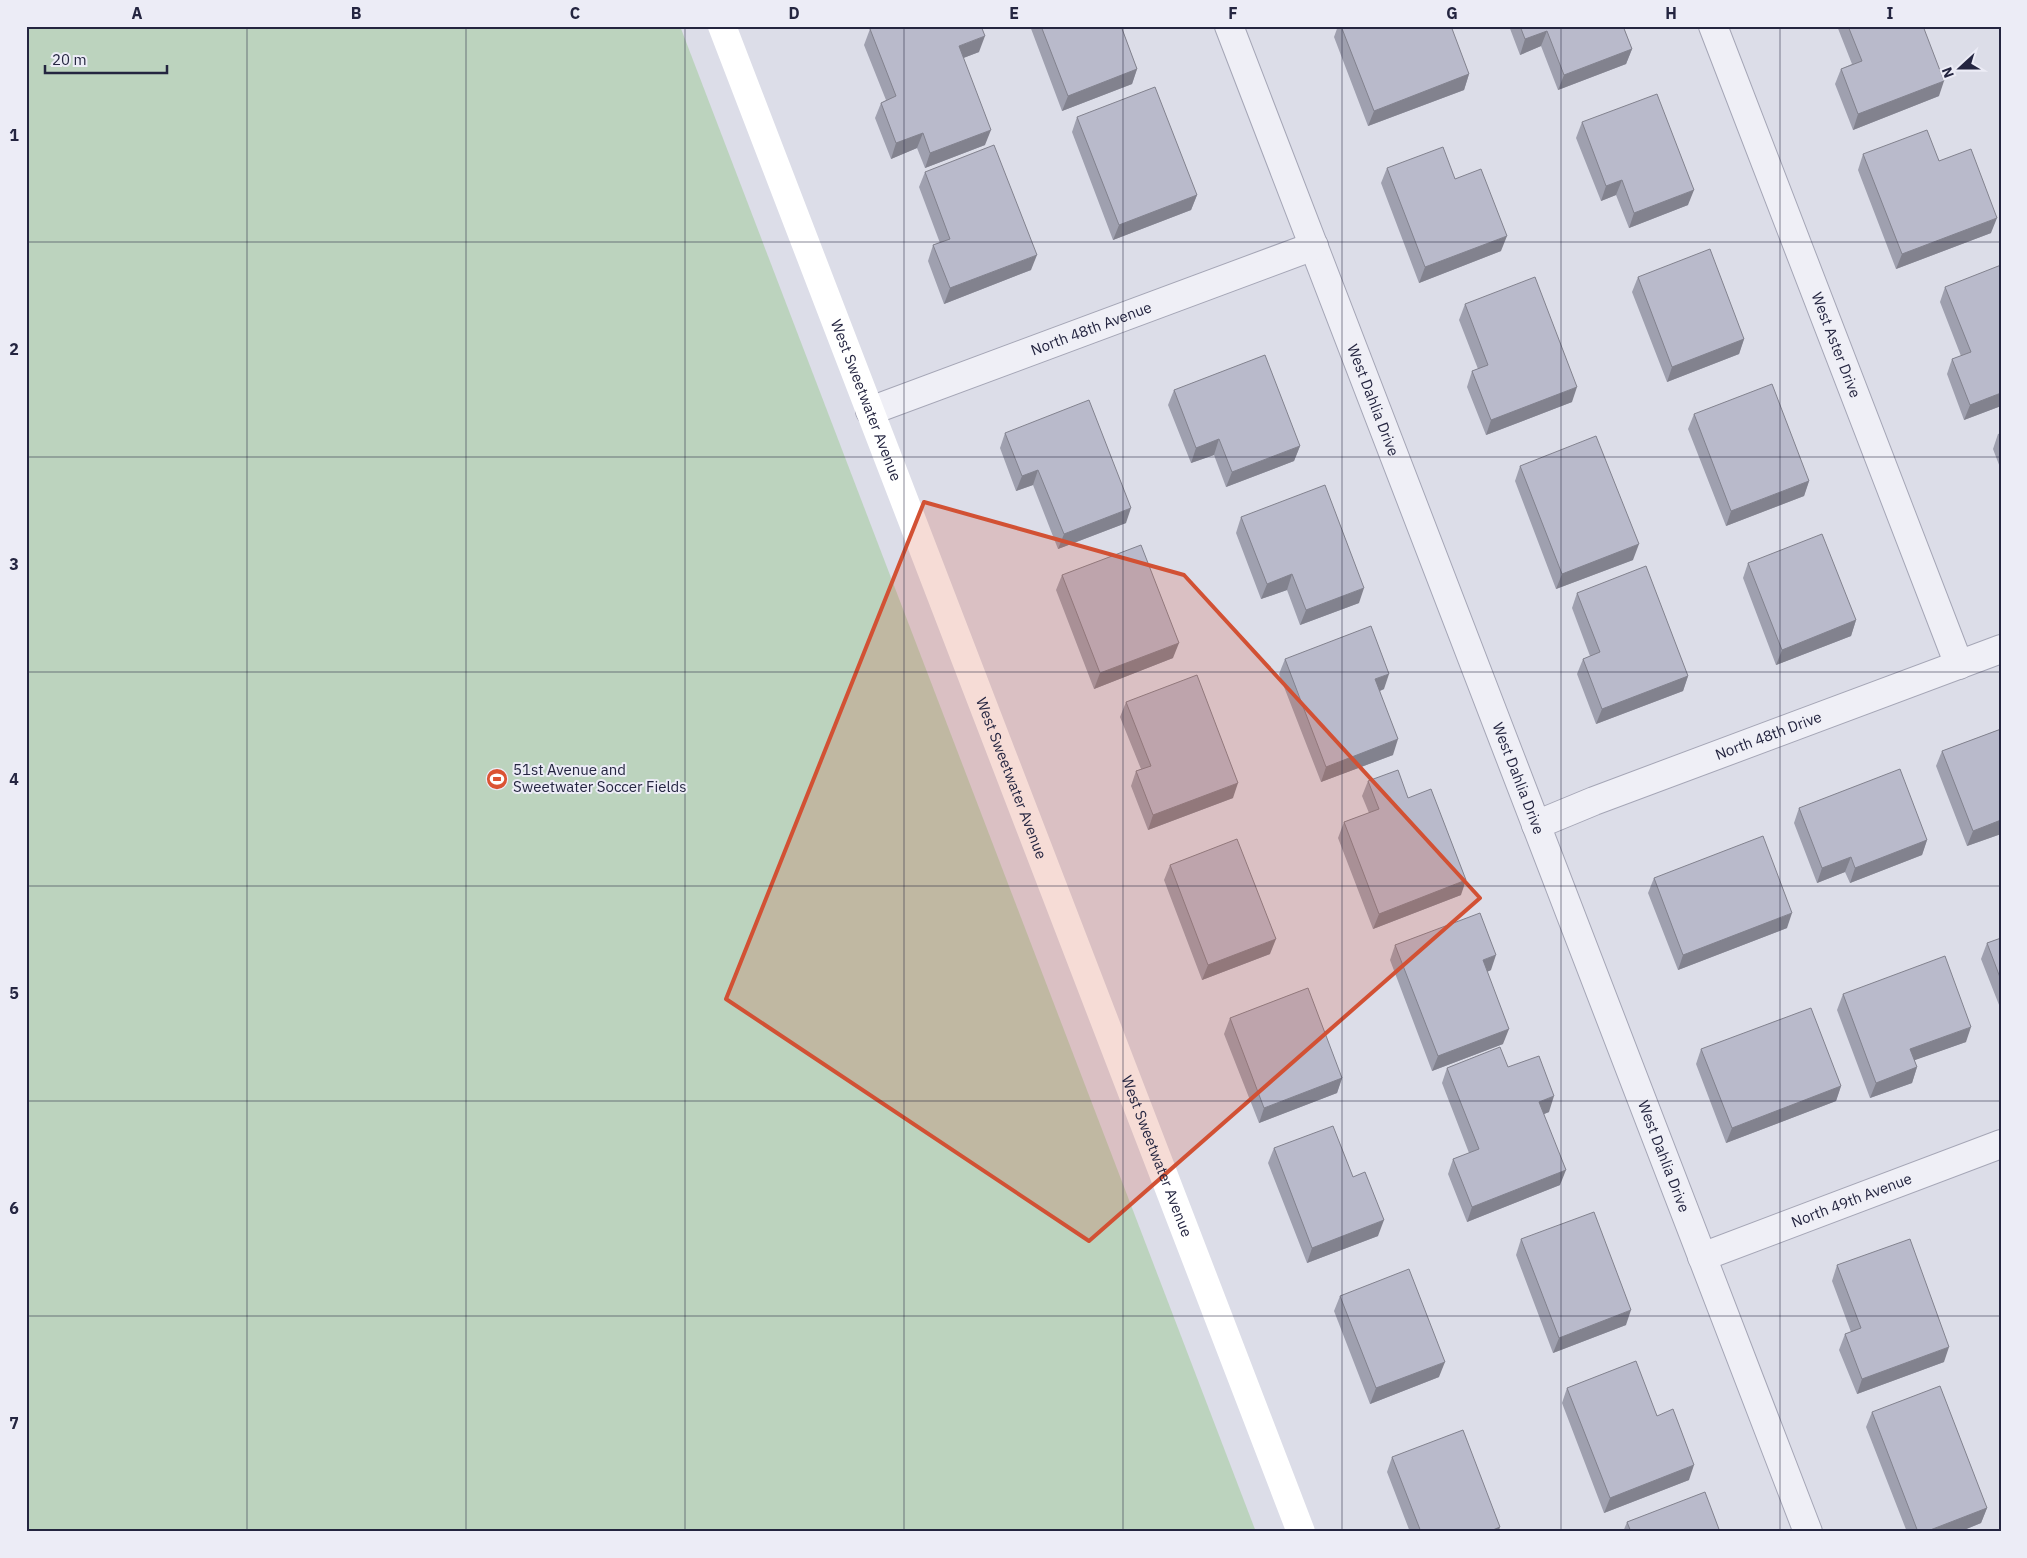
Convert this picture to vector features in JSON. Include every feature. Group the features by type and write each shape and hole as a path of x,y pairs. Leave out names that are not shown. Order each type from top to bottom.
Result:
{"street":[{"name":"West Sweetwater Avenue","path":"722,26 1301,1532"},
{"name":"West Dahlia Drive","path":"1229,26 1808,1532"},
{"name":"West Aster Drive","path":"1714,26 1959,664"},
{"name":"North 48th Avenue","path":"870,411 1314,246"},
{"name":"North 48th Drive","path":"1536,825 1594,801 2001,649"},
{"name":"North 49th Avenue","path":"1702,1257 2001,1144"}],"highlighted area":[{"path":"924,502 1184,575 1480,898 1089,1241 726,999"}],"green space":[{"name":"51st Avenue and Sweetwater Soccer Fields","path":"26,26 680,26 1256,1532 26,1532"}],"building":[{"path":"878,26 981,26 985,36 959,46 991,130 930,153 923,133 896,143 881,103 896,96 870,29"},
{"path":"1041,26 1121,26 1137,69 1068,96"},
{"path":"1341,26 1451,26 1469,74 1374,111"},
{"path":"1520,26 1623,26 1632,49 1564,75 1547,31 1525,39"},
{"path":"1848,26 1923,26 1944,81 1858,114 1841,69 1862,61"},
{"path":"1155,87 1197,195 1119,225 1077,117"},
{"path":"1657,94 1694,190 1634,213 1622,180 1606,186 1582,122"},
{"path":"1927,130 1939,161 1971,149 1997,218 1902,254 1863,154"},
{"path":"994,145 1037,255 950,288 933,245 950,239 925,172"},
{"path":"1443,147 1455,179 1481,169 1507,236 1425,267 1387,168"},
{"path":"1710,249 1744,339 1672,367 1638,277"},
{"path":"2001,265 2001,393 1970,405 1952,359 1971,352 1945,287"},
{"path":"1535,277 1577,387 1491,420 1472,371 1488,365 1465,304"},
{"path":"1265,355 1300,446 1232,472 1219,439 1196,448 1174,390"},
{"path":"1772,384 1809,481 1731,511 1694,414"},
{"path":"1089,400 1131,508 1064,534 1038,470 1022,476 1005,433"},
{"path":"1596,436 1639,544 1562,574 1520,466"},
{"path":"1325,485 1364,588 1306,610 1292,574 1267,584 1241,517"},
{"path":"1822,534 1856,620 1782,650 1748,563"},
{"path":"1141,545 1179,643 1100,673 1062,575"},
{"path":"1646,566 1688,676 1602,709 1583,659 1600,652 1577,593"},
{"path":"1371,626 1389,674 1375,679 1398,739 1326,767 1285,659"},
{"path":"1197,675 1238,783 1153,815 1136,771 1151,766 1126,702"},
{"path":"2001,729 2001,820 1973,831 1942,751"},
{"path":"1900,769 1927,840 1855,868 1851,857 1822,868 1799,808"},
{"path":"1398,770 1408,798 1431,789 1466,880 1379,914 1344,822 1379,809 1368,781"},
{"path":"1763,836 1792,913 1683,955 1654,878"},
{"path":"1237,839 1276,939 1208,965 1170,865"},
{"path":"1480,913 1496,955 1483,960 1509,1029 1438,1056 1395,945"},
{"path":"2001,938 2001,980 1987,943"},
{"path":"1945,956 1971,1027 1910,1049 1917,1067 1876,1083 1843,994"},
{"path":"1308,988 1342,1078 1264,1108 1230,1018"},
{"path":"1811,1008 1841,1086 1732,1128 1701,1049"},
{"path":"1500,1047 1508,1067 1539,1056 1554,1096 1539,1102 1566,1170 1472,1207 1453,1159 1479,1149 1447,1068"},
{"path":"1333,1126 1353,1177 1365,1172 1384,1220 1312,1248 1274,1148"},
{"path":"1594,1212 1631,1310 1559,1338 1521,1239"},
{"path":"1910,1239 1949,1347 1862,1379 1845,1334 1861,1328 1837,1265"},
{"path":"1409,1269 1445,1362 1376,1388 1340,1296"},
{"path":"1636,1361 1657,1416 1673,1409 1694,1465 1610,1498 1567,1388"},
{"path":"1940,1386 1987,1508 1925,1532 1918,1532 1872,1412"},
{"path":"1463,1430 1500,1527 1488,1532 1421,1532 1392,1457"},
{"path":"1705,1492 1720,1532 1631,1532 1627,1522"}],"place":[{"name":"51st Avenue and Sweetwater Soccer Fields","path":"497,779"}]}
